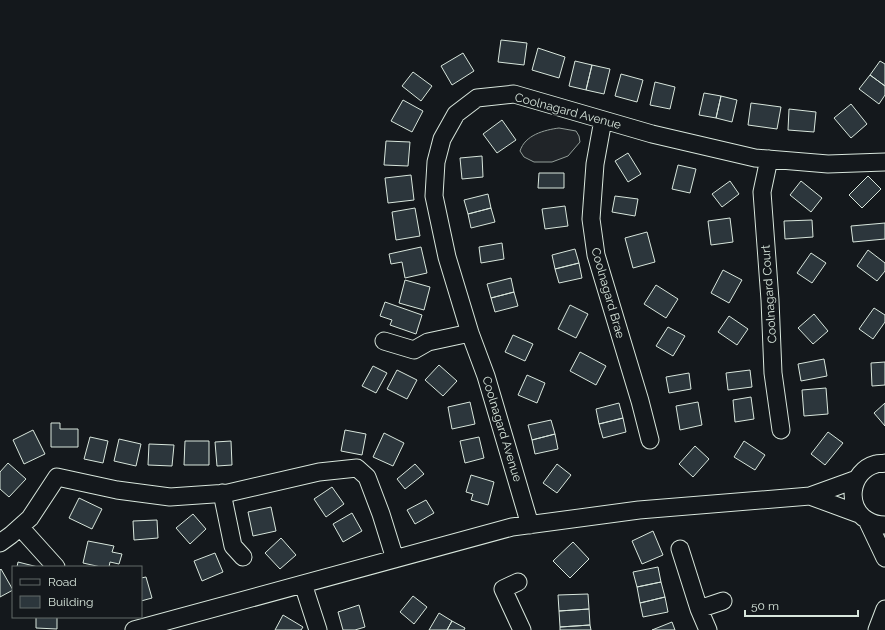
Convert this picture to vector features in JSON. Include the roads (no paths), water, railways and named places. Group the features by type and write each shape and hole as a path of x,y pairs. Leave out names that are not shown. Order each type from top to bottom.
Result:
{"street":[{"name":"Coolnagard Avenue","path":"530,525 486,376 470,333 447,257 434,196 436,162 442,139 456,114 477,98 514,94 652,134 755,158 828,164 885,162"},
{"name":"Coolnagard Brae","path":"603,120 595,164 591,219 596,255 650,440"},
{"name":"Coolnagard Court","path":"769,159 762,192 774,374 780,430"},
{"path":"384,340 414,350 428,342 470,333"},
{"path":"885,463 876,464 866,468 854,485 853,495 854,505 863,517 885,558"},
{"path":"0,543 30,518 56,477 117,490 170,497 228,493 319,472 357,468 367,478 381,514 395,559"},
{"path":"134,630 512,527 639,510 810,496 857,480"},
{"path":"222,493 232,546 243,557"},
{"path":"810,496 863,517 876,524 885,525"},
{"path":"20,527 55,566"},
{"path":"680,549 699,609 708,630"},
{"path":"518,582 503,589 522,630"},
{"path":"303,584 318,630"},
{"path":"699,609 723,601"},
{"path":"877,630 885,609"}]}
